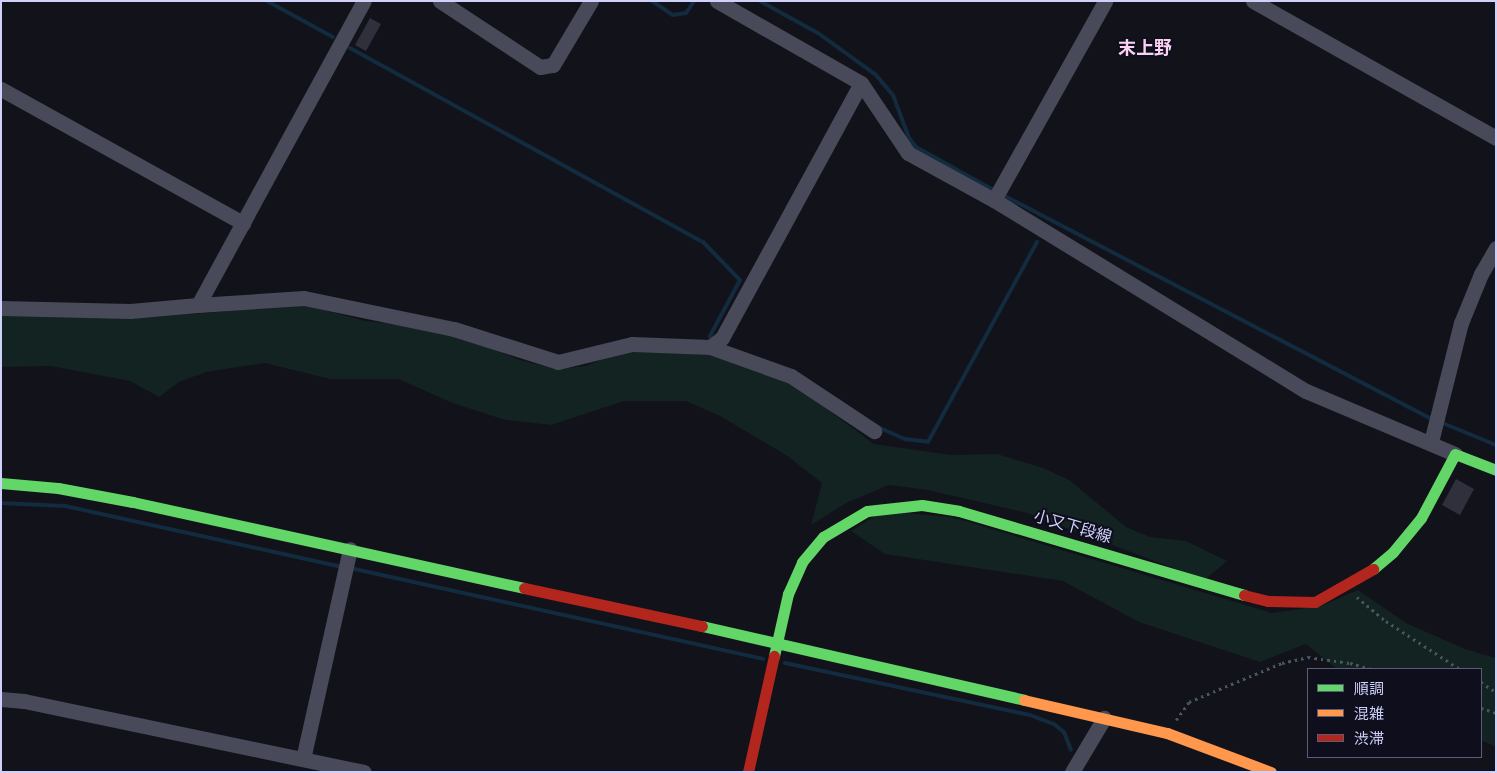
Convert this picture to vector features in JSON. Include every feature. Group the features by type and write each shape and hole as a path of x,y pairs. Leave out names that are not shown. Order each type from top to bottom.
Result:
{"street":[{"path":"198,306 364,1"},
{"path":"440,1 540,67 553,65 591,1"},
{"path":"717,1 861,83 908,152 994,200 1306,391 1496,470"},
{"path":"994,200 1105,1"},
{"path":"1253,1 1496,138"},
{"path":"710,347 722,338 861,83"},
{"path":"1,89 243,223"},
{"path":"1431,442 1461,323 1481,274 1496,248"},
{"path":"1,308 130,311 304,298 454,329 531,356 558,362 632,344 710,347 790,376 874,431"},
{"name":"小又下段線","path":"748,772 788,594 802,562 823,537 867,511 922,505 959,510 1268,601 1315,602 1346,588 1392,552 1421,518 1455,454"},
{"path":"1,483 58,488 124,500 777,643 1167,733 1271,772"},
{"path":"303,759 350,549"},
{"path":"1,700 24,701 364,772"},
{"path":"1072,772 1104,718"}],"path":[{"path":"1346,588 1386,621 1458,668"},
{"path":"1167,733 1189,702 1282,663 1308,657 1350,663 1368,668"},
{"path":"1482,683 1496,692"},
{"path":"1482,708 1496,713"}],"shaded area":[{"path":"306,305 365,321 417,326 458,335 520,360 556,369 586,366 622,351 714,355 790,382 874,444 951,455 997,454 1043,468 1069,480 1126,527 1150,537 1186,541 1227,561 1205,580 1027,513 928,490 889,485 846,503 811,525 822,483 786,455 720,416 686,401 624,401 551,425 505,420 450,402 399,379 330,379 265,363 206,372 179,382 159,397 130,381 51,366 1,367 1,314 153,317"},
{"path":"905,513 952,517 1272,613 1321,606 1358,590 1406,623 1465,649 1496,658 1496,747 1482,740 1482,668 1336,668 1306,644 1260,662 1139,622 1063,581 885,554 851,531 875,516"}],"building":[{"path":"370,18 381,24 366,51 355,45"},
{"path":"1456,479 1474,489 1460,515 1442,505"}],"waterway":[{"path":"267,1 333,37"},
{"path":"652,1 673,15 686,13 694,1"},
{"path":"760,1 818,33 876,75 893,95 909,138 916,147 995,191"},
{"path":"350,48 703,242 740,280 710,336"},
{"path":"1001,194 1433,420"},
{"path":"878,427 905,439 928,442 1037,242"},
{"path":"1440,422 1496,445"},
{"path":"1,503 65,506 343,567"},
{"path":"350,568 763,659"},
{"path":"785,663 1030,715 1054,724 1064,732 1071,750"}],"traffic: fast":[{"path":"1373,569 1393,552 1421,518 1455,454 1496,470"},
{"path":"1,483 58,488 133,502 524,588"},
{"path":"774,656 788,594 802,562 823,537 867,511 922,505 959,511 1244,595"},
{"path":"702,626 1024,700"}],"traffic: slow":[{"path":"1024,700 1167,733 1271,772"}],"traffic: jam":[{"path":"1244,595 1268,601 1315,602 1373,569"},
{"path":"524,588 702,626"},
{"path":"748,772 774,656"}],"district":[{"name":"末上野","path":"1145,48"}]}
